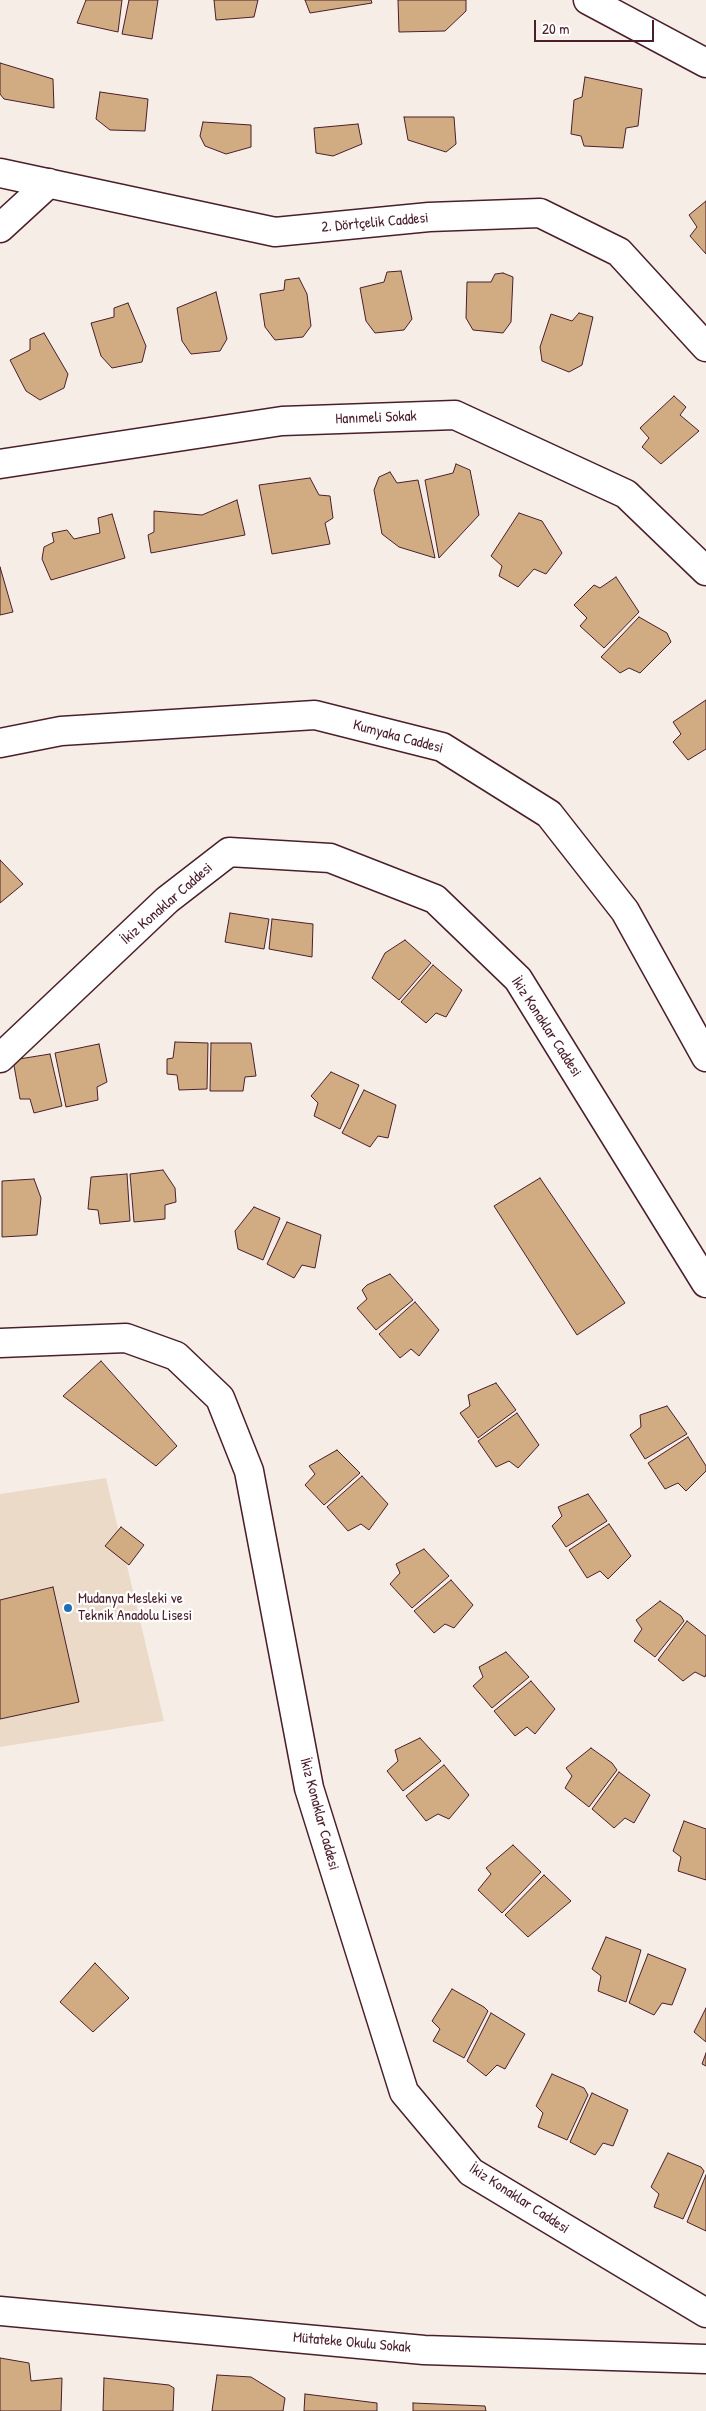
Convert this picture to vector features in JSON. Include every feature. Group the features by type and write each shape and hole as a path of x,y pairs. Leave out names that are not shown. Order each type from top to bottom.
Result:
{"street":[{"path":"588,0 706,64"},
{"name":"2. Dörtçelik Caddesi","path":"0,173 275,232 429,217 540,212 619,252 706,347"},
{"path":"0,228 49,183"},
{"name":"Hanımeli Sokak","path":"0,464 282,421 455,416 626,494 706,571"},
{"name":"Kumyaka Caddesi","path":"0,743 61,731 315,715 442,747 549,814 625,911 706,1057"},
{"name":"İkiz Konaklar Caddesi","path":"0,1058 168,900 229,852 330,858 435,899 518,979 706,1282"},
{"name":"İkiz Konaklar Caddesi","path":"0,1343 126,1338 176,1356 220,1398 248,1471 309,1788 404,2092 471,2172 706,2313"},
{"name":"Mütateke Okulu Sokak","path":"0,2311 424,2350 706,2359"}],"shaded area":[{"name":"Mudanya Mesleki ve Teknik Anadolu Lisesi","path":"106,1478 164,1721 0,1747 0,1494"}],"building":[{"path":"86,0 122,0 118,32 77,23"},
{"path":"129,0 158,0 152,39 122,34"},
{"path":"214,0 258,0 254,17 216,20"},
{"path":"305,0 371,0 372,3 310,13"},
{"path":"398,0 466,0 466,11 445,31 399,32"},
{"path":"0,63 53,79 54,108 4,99 0,94"},
{"path":"585,77 642,89 638,126 626,128 623,148 584,146 581,136 571,134 574,100 582,97"},
{"path":"100,92 148,99 145,131 110,130 96,119"},
{"path":"404,117 454,117 456,144 446,152 408,140"},
{"path":"203,122 251,125 251,147 226,154 205,146 200,136"},
{"path":"358,124 362,144 333,156 316,153 314,128"},
{"path":"706,201 706,254 690,236 697,227 689,215"},
{"path":"401,271 412,319 404,330 375,333 366,321 360,288 384,282 387,272"},
{"path":"503,273 513,277 511,322 503,333 473,330 466,318 467,282 491,282 495,274"},
{"path":"299,278 307,294 311,326 303,337 275,340 265,327 260,294 284,290 285,280"},
{"path":"216,292 227,339 220,351 191,354 182,341 177,308"},
{"path":"128,303 146,346 142,362 112,368 101,356 91,323 114,317 114,308"},
{"path":"579,313 593,317 582,365 569,372 542,361 540,347 551,314 572,321"},
{"path":"44,333 68,374 64,388 40,400 26,391 10,360 30,350 30,339"},
{"path":"674,396 686,407 680,415 699,431 661,464 642,447 649,438 640,428"},
{"path":"456,464 470,470 479,515 439,558 425,480 453,473"},
{"path":"390,472 397,483 418,480 435,558 399,547 382,534 374,490 379,477"},
{"path":"310,478 319,495 330,496 333,518 325,523 330,544 272,554 259,485"},
{"path":"237,500 245,535 151,553 148,535 154,532 154,511 202,515"},
{"path":"519,513 542,521 562,553 546,574 534,569 518,587 499,576 502,566 491,556"},
{"path":"112,514 125,558 51,580 42,559 44,547 54,542 52,533 67,530 74,539 100,533 98,518"},
{"path":"0,567 13,612 0,615"},
{"path":"616,577 639,612 604,648 580,626 587,618 574,605 594,585 600,588"},
{"path":"639,617 667,633 671,642 640,673 629,668 620,673 601,657"},
{"path":"706,700 706,749 688,760 673,742 681,734 673,722"},
{"path":"0,860 23,884 0,903"},
{"path":"230,913 269,919 264,949 225,942"},
{"path":"272,919 313,924 312,957 269,949"},
{"path":"405,940 431,963 399,1000 372,978 385,953"},
{"path":"433,965 462,990 446,1017 436,1013 426,1023 401,1002"},
{"path":"175,1042 208,1043 207,1089 179,1090 177,1075 167,1074 167,1059 173,1058"},
{"path":"211,1043 251,1043 256,1076 245,1077 243,1091 210,1091"},
{"path":"99,1044 107,1082 97,1087 98,1100 66,1107 55,1053"},
{"path":"50,1054 62,1106 34,1113 30,1099 20,1099 13,1060"},
{"path":"331,1072 359,1085 340,1129 314,1116 318,1103 311,1096"},
{"path":"364,1090 396,1105 388,1138 378,1136 370,1147 342,1133"},
{"path":"163,1170 175,1188 176,1202 165,1205 165,1219 134,1222 130,1174"},
{"path":"127,1174 130,1221 100,1224 98,1210 88,1209 91,1177"},
{"path":"540,1178 625,1303 577,1335 494,1206"},
{"path":"34,1179 41,1198 37,1235 2,1237 2,1181"},
{"path":"254,1207 280,1218 263,1260 238,1249 235,1231"},
{"path":"287,1222 321,1235 315,1268 302,1265 294,1278 267,1264"},
{"path":"390,1274 413,1300 376,1330 357,1308 367,1299 362,1290 367,1285"},
{"path":"415,1302 439,1330 419,1356 411,1349 400,1358 379,1334"},
{"path":"101,1361 177,1446 156,1466 63,1396"},
{"path":"496,1383 516,1410 478,1438 460,1413 470,1406 468,1395"},
{"path":"667,1406 687,1434 645,1459 630,1435 641,1427 640,1415"},
{"path":"517,1413 539,1445 518,1468 509,1461 496,1467 478,1441"},
{"path":"688,1437 706,1466 706,1471 686,1491 678,1483 665,1489 648,1463"},
{"path":"337,1450 360,1473 324,1505 305,1485 315,1474 309,1466"},
{"path":"362,1476 388,1504 369,1530 361,1524 348,1531 327,1507"},
{"path":"588,1494 607,1521 566,1547 552,1526 562,1516 558,1507"},
{"path":"609,1524 631,1556 608,1579 600,1571 587,1578 569,1550"},
{"path":"121,1527 144,1545 129,1565 105,1546"},
{"path":"424,1549 449,1576 412,1608 390,1584 400,1573 396,1564"},
{"path":"451,1580 473,1605 454,1628 445,1624 434,1633 414,1611"},
{"path":"53,1587 79,1702 0,1719 0,1600"},
{"path":"660,1601 681,1616 684,1621 655,1657 634,1641 642,1629 636,1620"},
{"path":"687,1621 706,1636 706,1674 705,1677 695,1672 683,1681 658,1660"},
{"path":"506,1652 529,1677 492,1708 473,1686 483,1677 479,1667"},
{"path":"531,1681 555,1709 535,1734 527,1727 515,1736 494,1711"},
{"path":"420,1738 441,1761 403,1791 387,1771 398,1761 395,1750"},
{"path":"591,1748 612,1763 617,1770 589,1807 565,1788 572,1776 566,1768"},
{"path":"444,1765 469,1795 449,1819 438,1814 426,1821 406,1796"},
{"path":"619,1772 650,1795 634,1823 625,1818 614,1828 592,1809"},
{"path":"684,1821 706,1829 706,1880 678,1871 681,1857 673,1851"},
{"path":"513,1845 541,1872 502,1913 478,1890 491,1874 486,1868"},
{"path":"544,1875 571,1901 528,1937 505,1915"},
{"path":"606,1937 641,1950 626,2002 598,1991 601,1976 592,1969"},
{"path":"648,1954 686,1969 672,2005 662,2003 654,2015 629,2003"},
{"path":"95,1963 129,1998 93,2032 60,2002"},
{"path":"452,1989 488,2011 464,2058 433,2041 440,2029 432,2021"},
{"path":"706,2008 706,2042 694,2032"},
{"path":"491,2013 525,2034 505,2069 497,2065 486,2076 467,2061"},
{"path":"706,2053 706,2066 702,2064"},
{"path":"552,2074 584,2088 588,2095 567,2140 538,2127 543,2113 536,2106"},
{"path":"592,2093 628,2110 613,2146 603,2143 595,2155 570,2142"},
{"path":"668,2153 701,2167 704,2171 683,2219 654,2207 659,2194 651,2187"},
{"path":"706,2175 706,2231 687,2222"},
{"path":"0,2358 29,2363 31,2381 62,2378 61,2411 0,2411"},
{"path":"217,2375 251,2377 285,2398 283,2411 212,2411"},
{"path":"104,2378 169,2385 174,2388 173,2411 103,2411"},
{"path":"305,2394 377,2403 377,2411 304,2411"},
{"path":"413,2403 485,2406 486,2411 413,2411"}],"place":[{"name":"Mudanya Mesleki ve Teknik Anadolu Lisesi","path":"68,1608"}]}
